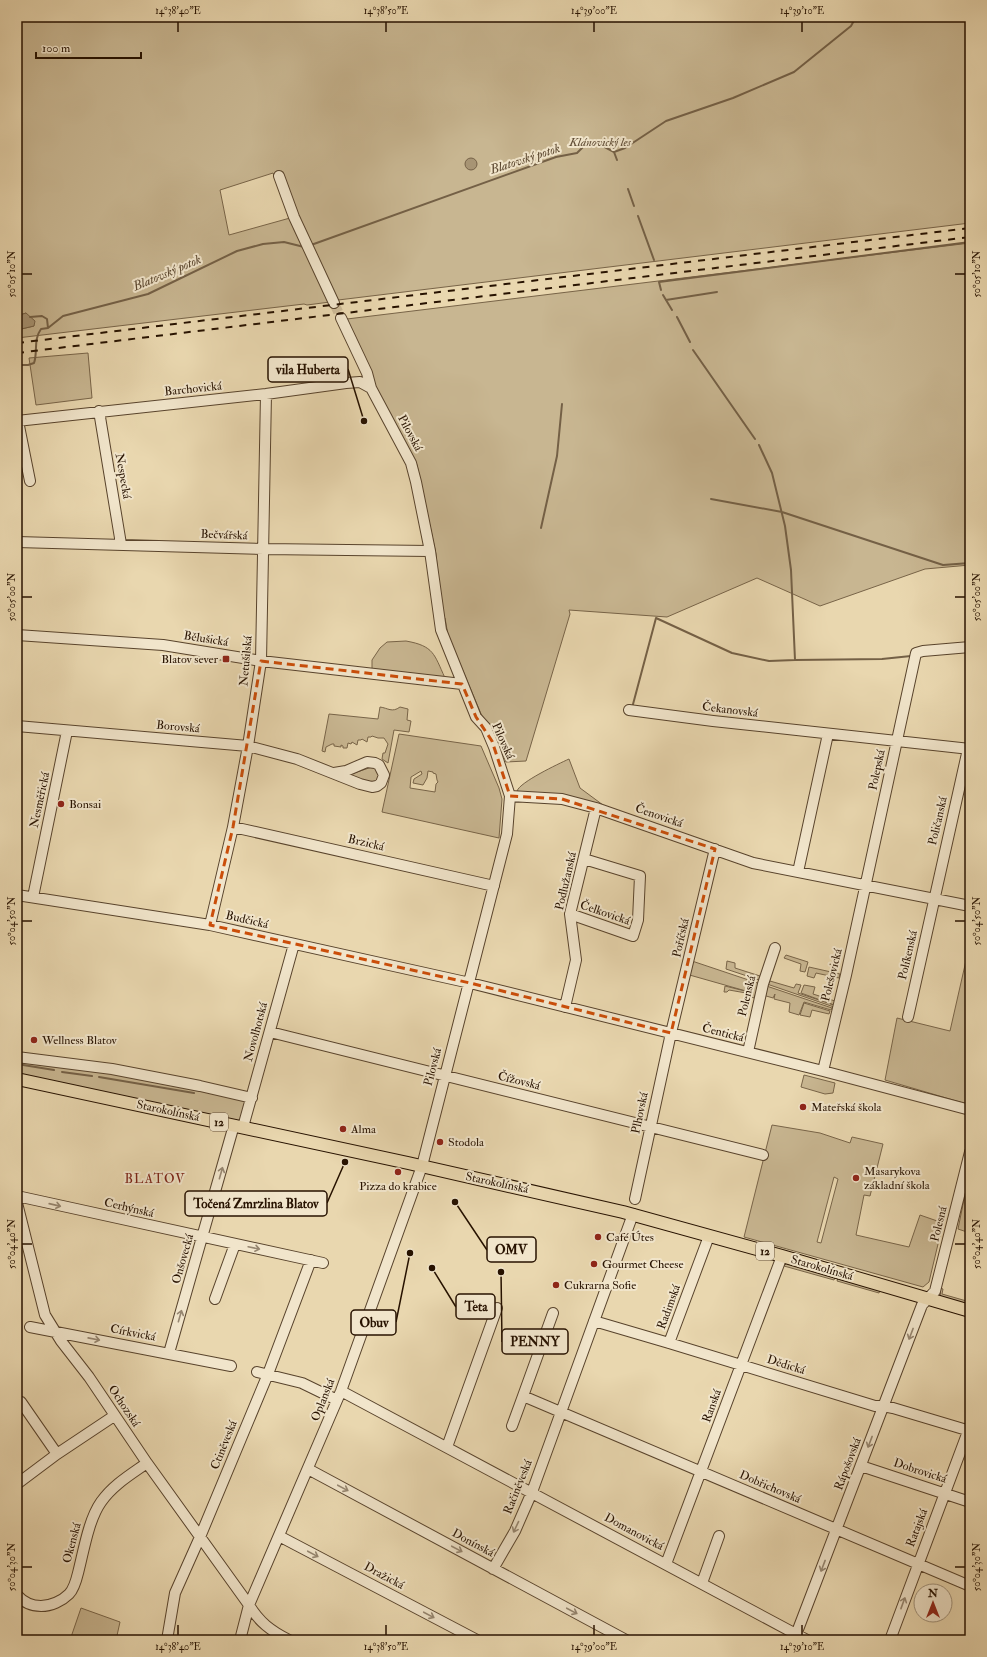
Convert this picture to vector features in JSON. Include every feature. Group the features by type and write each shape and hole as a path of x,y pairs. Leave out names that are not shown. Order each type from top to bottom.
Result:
{"main road":[{"name":"Starokolínská","path":"17,1079 422,1166 633,1214 970,1311"}],"street":[{"path":"279,176 294,217 334,303"},
{"name":"Pilovská","path":"341,318 367,373 371,388 411,463 430,551 441,630 476,717 486,728 494,747 510,796 507,834 422,1166"},
{"name":"Barchovická","path":"17,421 266,394 360,382 371,388"},
{"name":"Netušilská","path":"210,925 233,827 248,746 261,661 266,394"},
{"name":"Nespecká","path":"99,411 121,544"},
{"path":"17,421 30,482"},
{"name":"Bečvářská","path":"17,542 264,549 430,551"},
{"name":"Bělušická","path":"17,635 163,645 261,661 462,684"},
{"name":"Polepská","path":"865,886 915,656 923,651 970,647"},
{"name":"Čekanovská","path":"629,710 896,742 969,749"},
{"name":"Borovská","path":"17,726 248,746 297,759 334,773"},
{"name":"Nesměřická","path":"33,897 67,731"},
{"path":"798,872 828,734"},
{"name":"Poličanská","path":"933,899 969,749"},
{"name":"Čenovická","path":"510,796 562,799 596,808 753,863 970,906"},
{"name":"Podlužanská","path":"564,1007 576,960 570,914 596,808"},
{"name":"Brzická","path":"233,827 494,886"},
{"name":"Poříčská","path":"671,1033 715,849"},
{"name":"Čelkovická","path":"570,914 633,936 638,920 640,876 584,859"},
{"name":"Polešovická","path":"823,1071 865,886"},
{"name":"Budčická","path":"17,895 210,925 470,983"},
{"name":"Políkenská","path":"908,1017 933,899"},
{"name":"Novolhotská","path":"239,1126 252,1098 294,944"},
{"name":"Polenská","path":"748,1052 763,984 776,948"},
{"name":"Čentická","path":"470,983 823,1071 970,1110"},
{"name":"Čížovská","path":"270,1032 763,1155"},
{"name":"Plhovská","path":"635,1199 671,1033"},
{"path":"17,1057 112,1069 200,1086 252,1098"},
{"name":"Onšovecká","path":"169,1353 202,1238 239,1126"},
{"name":"Polesná","path":"928,1299 935,1291 970,1152"},
{"name":"Oplanská","path":"240,1640 249,1605 339,1396 422,1166"},
{"name":"Cerhýnská","path":"17,1196 202,1238 323,1263"},
{"name":"Ochozská","path":"17,1203 45,1315 55,1332 89,1376 114,1416 256,1616 270,1629 289,1640"},
{"name":"Račiněveská","path":"493,1569 515,1531 532,1492 633,1214"},
{"name":"Radimská","path":"669,1342 709,1236"},
{"path":"215,1298 235,1244"},
{"name":"Ranská","path":"666,1564 782,1256"},
{"name":"Ctiněveská","path":"167,1640 176,1593 268,1374 311,1260"},
{"name":"Rápošovská","path":"796,1637 922,1306 928,1299"},
{"path":"447,1447 497,1308"},
{"path":"512,1426 553,1313"},
{"name":"Dědická","path":"594,1321 669,1342 875,1406 884,1406 969,1429"},
{"name":"Církvická","path":"30,1327 231,1366"},
{"path":"257,1372 302,1383 339,1396"},
{"name":"Domanovická","path":"339,1396 447,1447 702,1583 796,1637 807,1640"},
{"path":"524,1396 561,1411"},
{"path":"21,1402 57,1454"},
{"name":"Dobřichovská","path":"561,1411 970,1586"},
{"path":"17,1484 57,1454 114,1416"},
{"name":"Ratajská","path":"890,1640 969,1429"},
{"name":"Okenská","path":"17,1596 34,1606 47,1606 60,1601 70,1594 76,1581 92,1519 100,1503 115,1485 147,1463"},
{"name":"Dobrovická","path":"861,1466 970,1502"},
{"name":"Donínská","path":"308,1469 626,1640"},
{"name":"Dražická","path":"279,1536 477,1640"},
{"path":"702,1583 719,1536"}],"highlighted area":[{"path":"261,661 462,684 476,717 492,741 510,796 562,799 715,849 671,1033 470,983 210,925 233,827"}],"green space":[{"name":"Klánovický les","path":"17,17 970,17 970,223 307,305 304,304 17,338 17,330 34,326 26,313 17,316","holes":["273,173 290,218 229,235 220,190"]},
{"path":"970,243 970,565 925,569 820,606 757,578 667,617 569,610 570,614 526,761 506,762 488,723 484,721 448,635 445,618 442,619 436,554 417,465 375,387 347,319"},
{"path":"88,353 92,398 36,405 29,358"},
{"path":"406,641 415,643 432,652 445,678 372,670 372,660 380,648 387,642"},
{"path":"380,707 392,710 400,707 408,709 407,720 411,721 409,732 394,730 388,763 382,759 383,753 385,753 388,744 384,738 372,736 368,737 367,742 362,739 358,740 357,745 352,742 351,744 348,743 347,748 343,748 341,745 341,747 334,746 334,744 332,744 326,747 325,752 322,751 329,714 378,719"},
{"path":"399,734 481,746 499,788 502,799 499,838 382,812","holes":["421,771 422,774 414,779 413,783 423,785 427,778 428,771 433,772 436,774 438,782 436,784 435,792 410,788 411,777"]},
{"path":"569,759 580,788 603,805 602,807 517,791 532,778"},
{"path":"374,767 381,774 374,784 348,775"},
{"path":"970,943 970,1105 885,1080 897,1018 950,1031"},
{"path":"786,955 808,962 805,972 800,971 801,964 784,958"},
{"path":"689,960 832,1008 831,1010 804,1002 799,1015 789,1012 790,1003 774,999 775,994 773,998 756,993 754,998 746,995 746,993 729,990 724,992 725,986 753,993 686,974"},
{"path":"727,961 735,963 735,968 760,976 759,980 726,969"},
{"path":"809,967 840,974 839,978 816,973 814,978 807,976"},
{"path":"770,981 794,988 796,984 801,985 798,993 834,1005 834,1007 764,983 769,983"},
{"path":"804,985 815,987 813,994 835,1001 834,1005 801,993"},
{"path":"804,1003 830,1011 829,1014 812,1010 810,1017 800,1015"},
{"path":"17,1056 252,1098 243,1127 17,1079"},
{"path":"804,1075 835,1083 833,1093 825,1094 801,1087"},
{"path":"772,1125 820,1133 850,1143 852,1137 883,1144 870,1196 864,1195 856,1235 909,1247 920,1215 943,1223 929,1282 923,1287 744,1237","holes":["834,1177 838,1179 821,1243 817,1242"]},
{"path":"970,1170 970,1233 958,1229"},
{"path":"787,1263 835,1277 834,1280 784,1266"},
{"path":"838,1278 880,1290 879,1293 837,1281"},
{"path":"940,1288 943,1289 942,1294 970,1302 970,1307 941,1298"},
{"path":"81,1608 120,1622 116,1640 70,1640"}],"shaded area":[{"path":"471,158 475,160 477,164 475,168 471,170 467,168 465,164 467,160"},
{"path":"26,313 35,321 34,326 17,330 17,316"}],"waterway":[{"name":"Blatovský potok","path":"311,245 556,157 577,153 589,141 614,152 625,148 666,121 733,98 794,72 851,26 856,17"},
{"path":"614,152 617,160"},
{"path":"628,189 634,206"},
{"path":"638,216 654,260"},
{"name":"Blatovský potok","path":"17,365 28,365 34,363 37,337 41,329 48,328 63,316 148,294 237,251 263,244 284,242 304,247"},
{"path":"661,290 659,282 970,242"},
{"path":"180,266 181,278"},
{"path":"666,300 717,292"},
{"path":"663,295 672,310"},
{"path":"30,317 42,316 47,319 48,328"},
{"path":"677,317 690,342"},
{"path":"693,350 755,439"},
{"path":"541,528 557,456 562,404"},
{"path":"759,445 772,473 785,526 791,570 795,660 882,659 911,656"},
{"path":"711,499 782,512 943,565 970,563"},
{"path":"632,708 656,618 732,653 769,661 795,660"},
{"path":"17,1064 54,1070"},
{"path":"62,1072 92,1076"},
{"path":"99,1077 194,1093"}],"tunnel":[{"path":"334,303 341,318"}],"railway":[{"path":"17,343 970,228"},
{"path":"17,353 970,237"}],"place":[{"name":"vila Huberta","path":"364,421"},
{"name":"Blatov sever","path":"226,659"},
{"name":"Bonsai","path":"61,804"},
{"name":"Wellness Blatov","path":"34,1040"},
{"name":"Mateřská škola","path":"803,1107"},
{"name":"Alma","path":"343,1129"},
{"name":"Stodola","path":"440,1142"},
{"name":"Točená Zmrzlina Blatov","path":"345,1162"},
{"name":"Pizza do krabice","path":"398,1172"},
{"name":"Masarykova základní škola","path":"856,1178"},
{"name":"OMV","path":"455,1202"},
{"name":"Café Útes","path":"598,1237"},
{"name":"Obuv","path":"410,1253"},
{"name":"Gourmet Cheese","path":"594,1264"},
{"name":"Teta","path":"432,1268"},
{"name":"PENNY","path":"501,1272"},
{"name":"Cukrarna Sofie","path":"556,1285"}],"district":[{"name":"BLATOV","path":"155,1179"}]}
